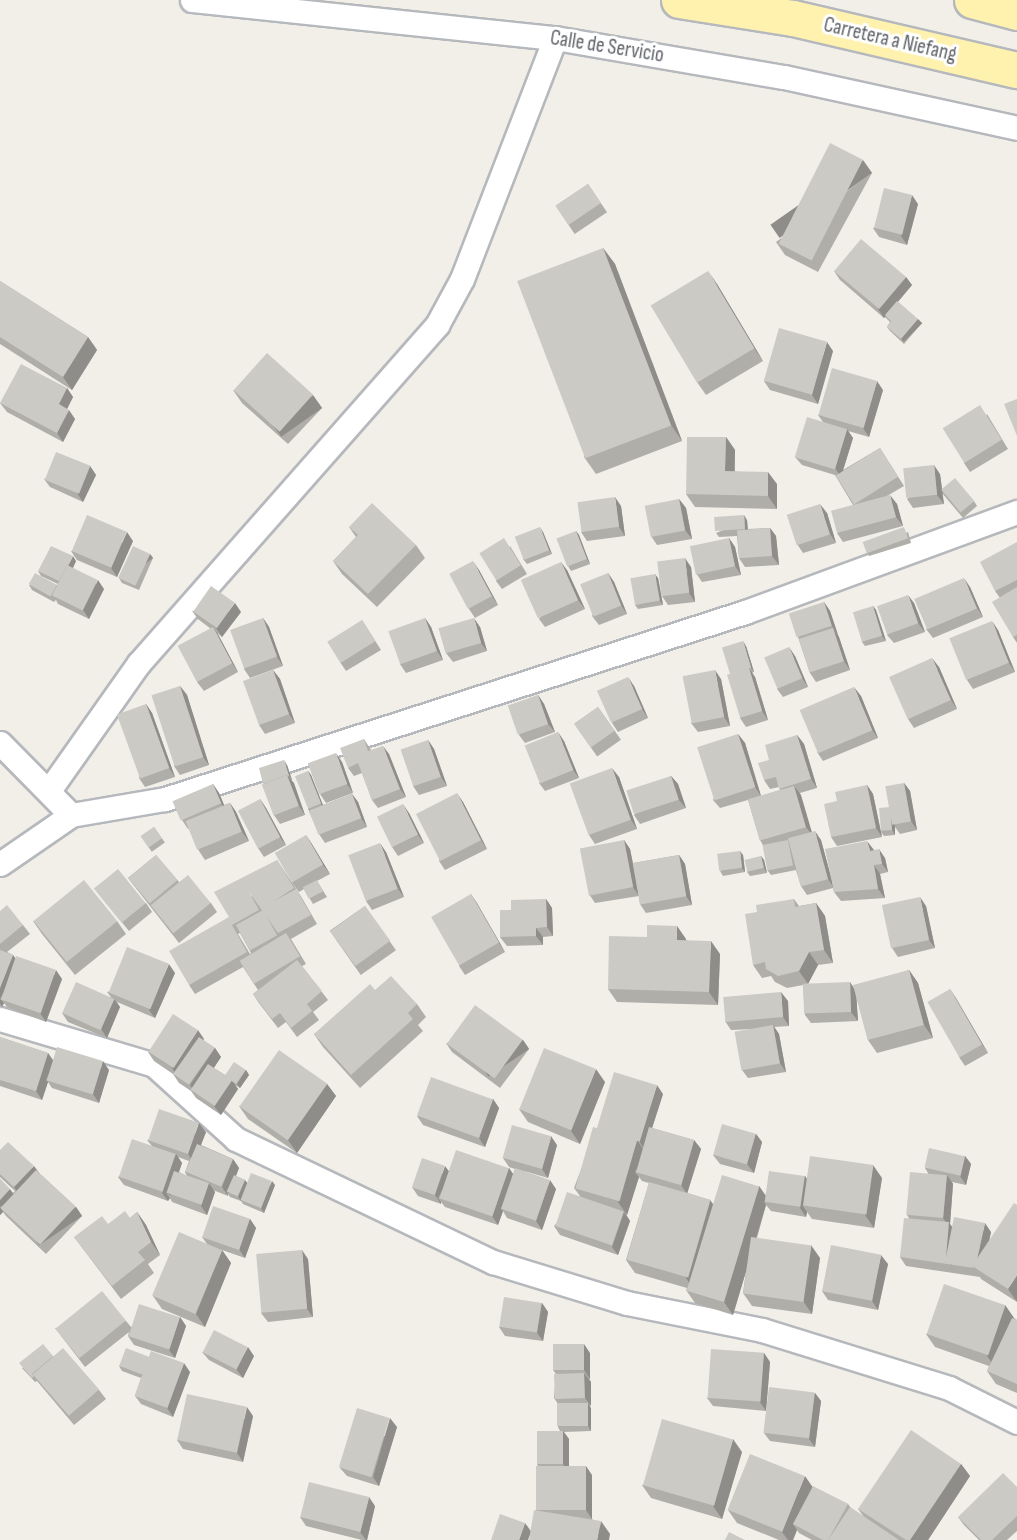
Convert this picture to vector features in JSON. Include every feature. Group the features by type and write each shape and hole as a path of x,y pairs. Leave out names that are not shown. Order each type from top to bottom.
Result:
{"main road":[{"name":"Carretera a Niefang","path":"679,0 793,18 1017,70"},
{"path":"971,0 1017,12"}],"street":[{"name":"Calle de Servicio","path":"192,0 555,38 784,77 1017,128"},
{"path":"50,789 130,675 436,325 462,279 555,38"},
{"path":"0,864 71,815 165,799 746,612 1017,512"},
{"path":"0,743 50,789 71,815"},
{"path":"0,1019 154,1065 236,1139 493,1262 627,1303 762,1330 949,1388 1017,1422"}],"building":[{"path":"830,143 863,160 812,260 779,244"},
{"path":"588,184 601,203 569,225 556,206"},
{"path":"884,188 912,195 902,235 874,228"},
{"path":"861,239 906,277 879,309 834,271"},
{"path":"603,248 671,425 585,458 517,281"},
{"path":"708,271 754,348 697,383 651,306"},
{"path":"0,281 88,337 63,377 0,337"},
{"path":"897,301 918,319 901,339 887,327 891,321 885,315"},
{"path":"779,328 827,342 812,395 764,381"},
{"path":"267,353 313,394 280,432 234,390"},
{"path":"21,364 67,388 59,404 69,410 57,433 0,403"},
{"path":"832,368 877,381 864,428 818,415"},
{"path":"1017,399 1017,436 1004,404"},
{"path":"980,405 1002,440 964,463 943,428"},
{"path":"807,417 847,429 835,469 795,457"},
{"path":"687,437 726,437 725,471 768,472 768,496 686,494"},
{"path":"880,448 898,477 854,504 836,476"},
{"path":"56,452 90,466 79,494 45,480"},
{"path":"934,465 937,495 906,498 903,468"},
{"path":"955,478 974,501 960,513 941,490"},
{"path":"890,495 896,517 837,533 831,511"},
{"path":"615,497 619,527 582,532 577,502"},
{"path":"679,499 685,530 651,537 645,506"},
{"path":"372,503 416,545 368,594 333,561 358,535 349,527"},
{"path":"820,504 830,534 797,545 787,515"},
{"path":"87,515 127,532 111,568 72,551"},
{"path":"744,515 745,529 715,531 714,517"},
{"path":"540,527 549,550 524,560 515,537"},
{"path":"904,527 908,538 867,553 863,542"},
{"path":"770,528 772,556 739,558 737,530"},
{"path":"576,531 587,559 567,567 556,539"},
{"path":"504,538 521,565 496,581 479,553"},
{"path":"729,538 735,566 696,575 690,546"},
{"path":"1017,542 1017,580 995,591 980,562"},
{"path":"51,546 73,556 59,581 38,571"},
{"path":"133,546 150,554 135,586 118,578"},
{"path":"685,558 689,593 661,596 657,561"},
{"path":"473,561 492,596 468,609 449,574"},
{"path":"561,562 578,600 538,618 521,580"},
{"path":"67,565 98,580 83,610 52,596"},
{"path":"35,573 57,585 51,596 29,584"},
{"path":"608,573 621,605 593,617 580,584"},
{"path":"655,574 660,601 635,605 630,578"},
{"path":"964,578 977,608 927,629 914,599"},
{"path":"211,586 235,603 217,628 193,611"},
{"path":"1017,587 1017,635 1013,637 992,602"},
{"path":"908,595 918,623 887,634 877,606"},
{"path":"824,602 832,626 797,637 789,613"},
{"path":"873,606 882,636 862,642 853,612"},
{"path":"263,618 277,657 244,668 230,630"},
{"path":"425,618 437,651 400,664 388,631"},
{"path":"474,618 481,643 446,653 438,628"},
{"path":"362,620 375,641 340,663 327,642"},
{"path":"992,621 1009,663 966,680 949,638"},
{"path":"213,627 232,663 197,682 178,646"},
{"path":"833,628 844,661 810,672 799,639"},
{"path":"743,641 751,668 730,674 722,647"},
{"path":"789,647 802,678 777,689 764,658"},
{"path":"932,658 951,700 908,719 889,677"},
{"path":"749,668 762,711 740,718 727,675"},
{"path":"273,670 289,714 259,725 243,681"},
{"path":"715,670 724,717 692,723 683,676"},
{"path":"628,677 642,709 611,723 597,691"},
{"path":"180,686 203,757 175,767 151,695"},
{"path":"854,687 872,730 818,753 800,710"},
{"path":"538,695 548,724 518,735 508,705"},
{"path":"146,704 169,768 140,779 117,715"},
{"path":"598,707 615,731 591,747 574,724"},
{"path":"558,732 573,770 540,784 525,745"},
{"path":"738,734 755,787 714,801 697,747"},
{"path":"797,735 811,779 779,789 776,777 764,780 758,763 769,760 765,745"},
{"path":"364,739 368,751 383,746 400,789 372,800 358,763 348,768 340,748"},
{"path":"428,740 441,777 413,786 401,749"},
{"path":"336,753 347,784 319,794 308,763"},
{"path":"284,760 289,776 263,784 259,768"},
{"path":"612,768 631,820 589,835 570,783"},
{"path":"308,771 321,803 308,809 295,776"},
{"path":"287,775 299,806 274,815 262,785"},
{"path":"671,776 679,800 634,814 626,791"},
{"path":"904,783 911,821 892,825 885,786"},
{"path":"213,784 221,803 181,821 172,801"},
{"path":"867,785 876,828 831,837 824,804 837,801 835,792"},
{"path":"794,786 806,827 760,841 748,799"},
{"path":"457,793 481,840 440,861 416,814"},
{"path":"352,794 361,818 318,835 309,810"},
{"path":"260,799 280,837 258,849 238,811"},
{"path":"230,803 242,832 197,850 185,821"},
{"path":"403,804 418,835 392,847 377,817"},
{"path":"890,807 892,830 881,831 879,808"},
{"path":"154,827 162,839 149,848 141,836"},
{"path":"815,831 828,879 801,887 788,838"},
{"path":"306,835 323,864 292,882 275,853"},
{"path":"624,840 633,887 589,896 580,849"},
{"path":"788,840 793,866 767,870 762,845"},
{"path":"867,841 870,851 879,849 882,864 874,865 878,889 834,892 825,849"},
{"path":"380,843 398,889 366,901 348,855"},
{"path":"740,851 742,868 719,871 717,854"},
{"path":"156,855 177,880 150,903 128,878"},
{"path":"679,855 686,896 640,905 633,863"},
{"path":"761,856 764,868 747,872 745,860"},
{"path":"277,860 294,888 274,901 296,889 311,915 278,933 249,892 259,910 232,925 247,952 189,985 169,951 229,917 214,892"},
{"path":"118,869 146,903 122,923 94,889"},
{"path":"188,875 211,903 173,933 151,905"},
{"path":"84,880 117,921 67,962 33,921"},
{"path":"317,880 323,892 309,899 303,887"},
{"path":"471,894 499,942 459,965 431,917"},
{"path":"920,897 929,940 891,948 882,905"},
{"path":"546,899 547,927 536,928 536,936 500,937 500,910 511,910 511,900"},
{"path":"794,899 795,907 816,903 824,950 809,952 799,971 778,976 766,969 765,962 753,965 745,914 757,912 756,905"},
{"path":"7,905 23,925 0,944 0,911"},
{"path":"365,906 390,941 355,966 330,931"},
{"path":"263,910 277,935 250,950 236,925"},
{"path":"647,925 677,926 677,940 711,941 709,992 608,989 609,936 647,937"},
{"path":"286,933 300,956 254,984 240,961"},
{"path":"127,947 169,964 150,1009 109,992"},
{"path":"0,950 13,955 0,988"},
{"path":"16,956 56,970 41,1013 1,999"},
{"path":"297,960 322,991 307,1004 312,1011 291,1028 280,1013 272,1019 253,994"},
{"path":"909,970 924,1025 868,1040 853,985"},
{"path":"391,976 417,1004 408,1013 413,1019 351,1075 314,1034 370,984 375,990"},
{"path":"76,982 114,999 101,1030 62,1013"},
{"path":"850,982 851,1012 804,1014 803,984"},
{"path":"950,989 982,1044 959,1057 927,1002"},
{"path":"781,992 783,1017 725,1022 723,997"},
{"path":"475,1005 523,1040 495,1079 447,1044"},
{"path":"173,1014 198,1030 174,1068 148,1052"},
{"path":"773,1025 780,1063 741,1070 735,1032"},
{"path":"0,1037 48,1053 36,1091 0,1080"},
{"path":"199,1037 215,1048 189,1085 173,1074"},
{"path":"57,1047 103,1061 93,1095 47,1080"},
{"path":"544,1048 596,1069 571,1130 519,1109"},
{"path":"279,1050 327,1084 288,1140 239,1107"},
{"path":"234,1062 246,1070 236,1084 224,1076"},
{"path":"208,1064 232,1080 215,1106 191,1090"},
{"path":"614,1072 657,1085 640,1142 597,1128"},
{"path":"431,1077 493,1100 479,1138 417,1116"},
{"path":"159,1109 199,1123 188,1154 148,1140"},
{"path":"722,1124 756,1134 747,1164 713,1155"},
{"path":"512,1125 551,1136 542,1169 503,1158"},
{"path":"593,1127 637,1140 620,1201 575,1189"},
{"path":"649,1127 694,1140 681,1185 636,1172"},
{"path":"132,1139 175,1154 162,1192 119,1177"},
{"path":"8,1142 34,1166 14,1187 0,1174 0,1150"},
{"path":"197,1144 233,1159 221,1187 185,1172"},
{"path":"929,1148 965,1156 961,1176 925,1167"},
{"path":"456,1150 509,1168 492,1216 439,1198"},
{"path":"810,1156 873,1165 866,1214 803,1206"},
{"path":"422,1158 445,1166 435,1195 412,1187"},
{"path":"515,1168 550,1180 536,1221 501,1209"},
{"path":"36,1170 75,1207 40,1245 1,1208"},
{"path":"174,1171 209,1183 201,1205 167,1193"},
{"path":"769,1171 805,1176 800,1207 765,1202"},
{"path":"910,1172 947,1175 943,1218 906,1215"},
{"path":"251,1173 272,1181 261,1208 241,1200"},
{"path":"234,1175 245,1180 238,1196 227,1191"},
{"path":"722,1175 759,1186 724,1302 687,1291"},
{"path":"0,1179 10,1189 0,1200"},
{"path":"649,1182 711,1200 688,1278 627,1260"},
{"path":"567,1192 624,1212 612,1246 555,1226"},
{"path":"1014,1203 1017,1205 1017,1275 1008,1289 972,1266"},
{"path":"213,1206 250,1219 239,1250 202,1237"},
{"path":"125,1211 130,1218 137,1212 151,1242 138,1252 145,1260 112,1286 74,1237 102,1216 108,1224"},
{"path":"954,1217 985,1223 977,1260 972,1266 974,1268 900,1257 904,1218 949,1222 946,1257"},
{"path":"179,1232 222,1250 195,1314 152,1296"},
{"path":"751,1237 811,1245 803,1302 743,1293"},
{"path":"831,1245 881,1255 872,1301 822,1291"},
{"path":"302,1250 307,1309 261,1313 256,1254"},
{"path":"944,1284 1005,1305 988,1355 927,1334"},
{"path":"102,1291 126,1321 79,1358 55,1329"},
{"path":"504,1297 542,1303 537,1333 499,1327"},
{"path":"139,1304 180,1317 169,1350 128,1336"},
{"path":"1012,1318 1017,1320 1017,1384 987,1371"},
{"path":"214,1330 248,1347 237,1370 203,1352"},
{"path":"43,1344 53,1356 32,1374 32,1378 19,1363"},
{"path":"553,1344 584,1344 584,1370 553,1370"},
{"path":"63,1348 99,1390 69,1416 33,1374"},
{"path":"126,1348 149,1357 143,1375 119,1366"},
{"path":"711,1349 764,1353 760,1402 708,1398"},
{"path":"151,1351 184,1363 167,1408 135,1396"},
{"path":"584,1373 585,1398 555,1399 554,1374"},
{"path":"769,1387 815,1393 809,1438 763,1433"},
{"path":"187,1394 247,1407 237,1453 177,1440"},
{"path":"557,1403 588,1403 588,1426 557,1426"},
{"path":"357,1408 390,1418 371,1477 339,1467"},
{"path":"662,1419 733,1439 714,1506 643,1485"},
{"path":"911,1430 961,1464 910,1540 906,1540 858,1509"},
{"path":"537,1431 563,1431 563,1464 537,1464"},
{"path":"750,1454 805,1476 782,1532 728,1510"},
{"path":"536,1466 586,1466 586,1510 536,1510"},
{"path":"1003,1473 1017,1487 1017,1516 992,1540 981,1540 958,1517"},
{"path":"309,1482 369,1497 360,1532 300,1517"},
{"path":"813,1486 848,1504 828,1540 793,1524"},
{"path":"850,1507 899,1540 828,1540"},
{"path":"534,1510 601,1521 597,1540 529,1540"},
{"path":"500,1514 525,1523 519,1540 491,1540"},
{"path":"729,1532 745,1540 725,1540"}]}
